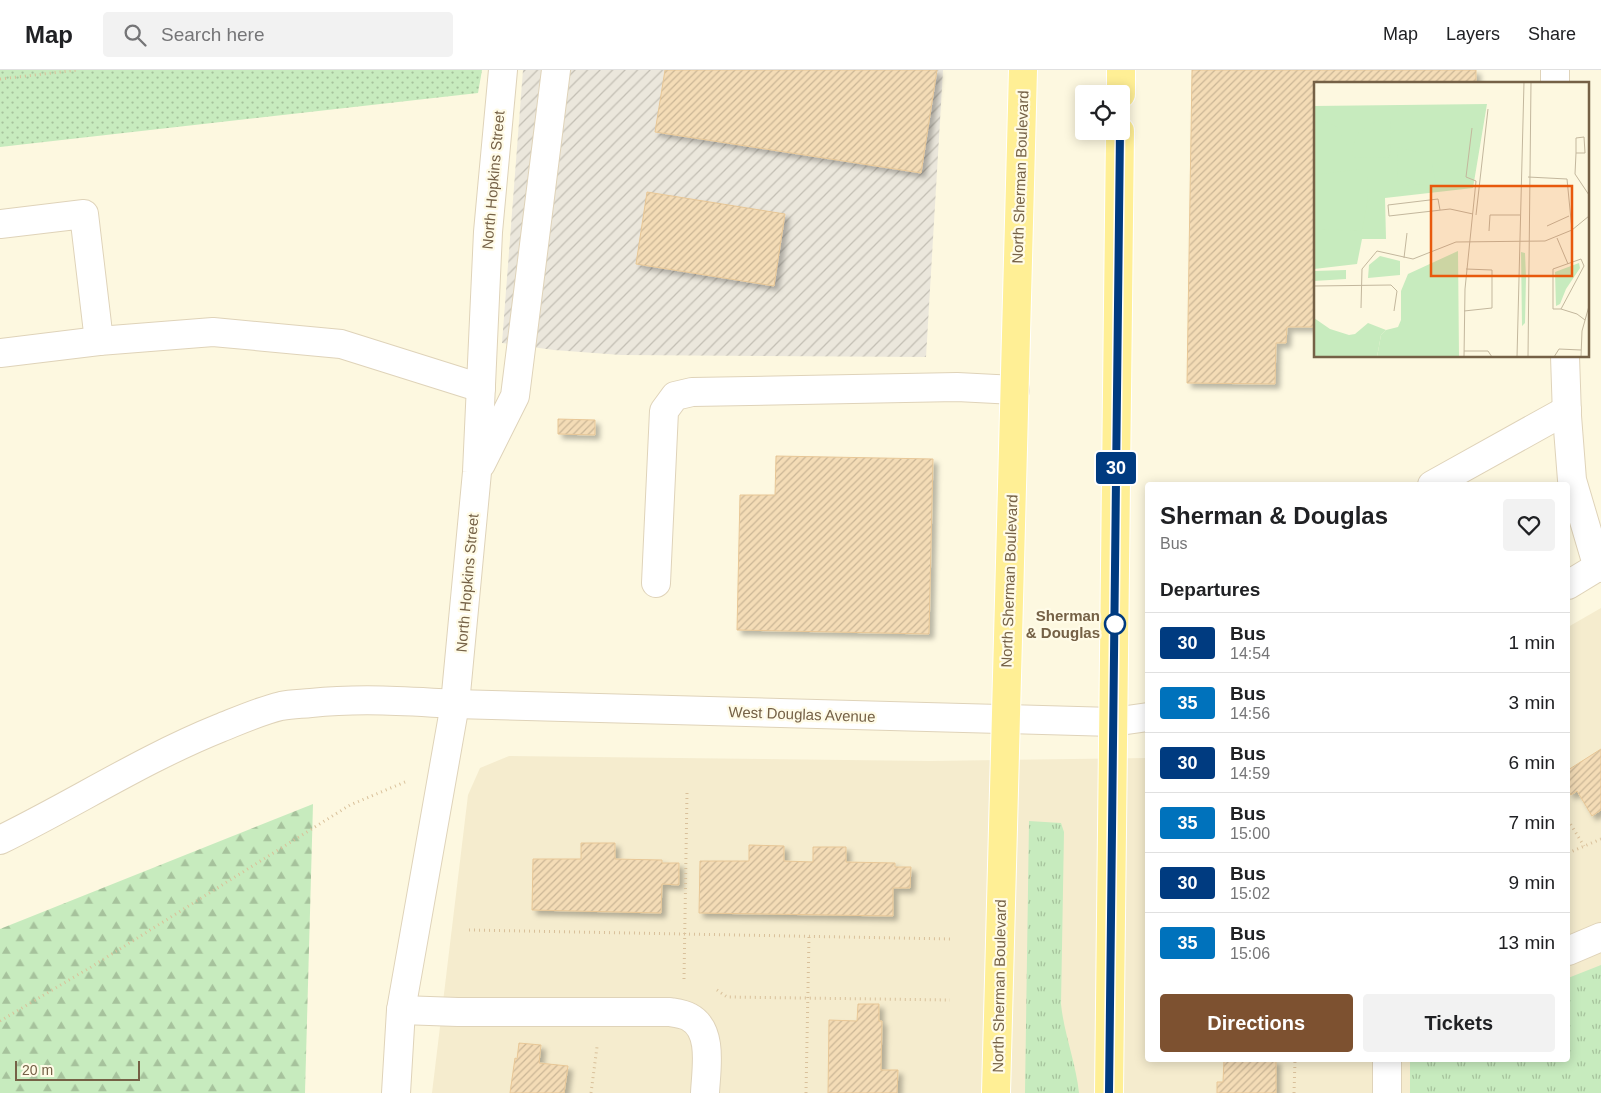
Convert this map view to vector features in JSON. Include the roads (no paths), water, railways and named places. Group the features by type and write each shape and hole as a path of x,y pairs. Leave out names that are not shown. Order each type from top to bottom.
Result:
{"main road":[{"name":"North Sherman Boulevard","path":"996,1093 1023,70"},
{"path":"1121,70 1121,85"},
{"path":"1109,1093 1120,140"}],"street":[{"name":"North Hopkins Street","path":"396,1093 401,1010 455,704 477,472 488,232 503,70"},
{"path":"477,472 515,396 556,70"},
{"path":"0,224 84,214 99,341"},
{"path":"0,353 99,341 213,332 341,344 481,388"},
{"path":"1565,358 1572,480 1600,567 1570,584"},
{"path":"656,583 664,411 674,396 692,392 957,387 1015,390"},
{"path":"1437,482 1567,410"},
{"name":"West Douglas Avenue","path":"0,840 66,806 123,773 189,741 281,706 342,700 1113,722 1145,717"},
{"path":"1570,950 1601,937"},
{"path":"401,1010 458,1012 670,1012 688,1016 700,1025 706,1044 705,1093"},
{"path":"1387,1062 1387,1093"}],"place":[{"name":"Sherman & Douglas","path":"1115,624"}]}
